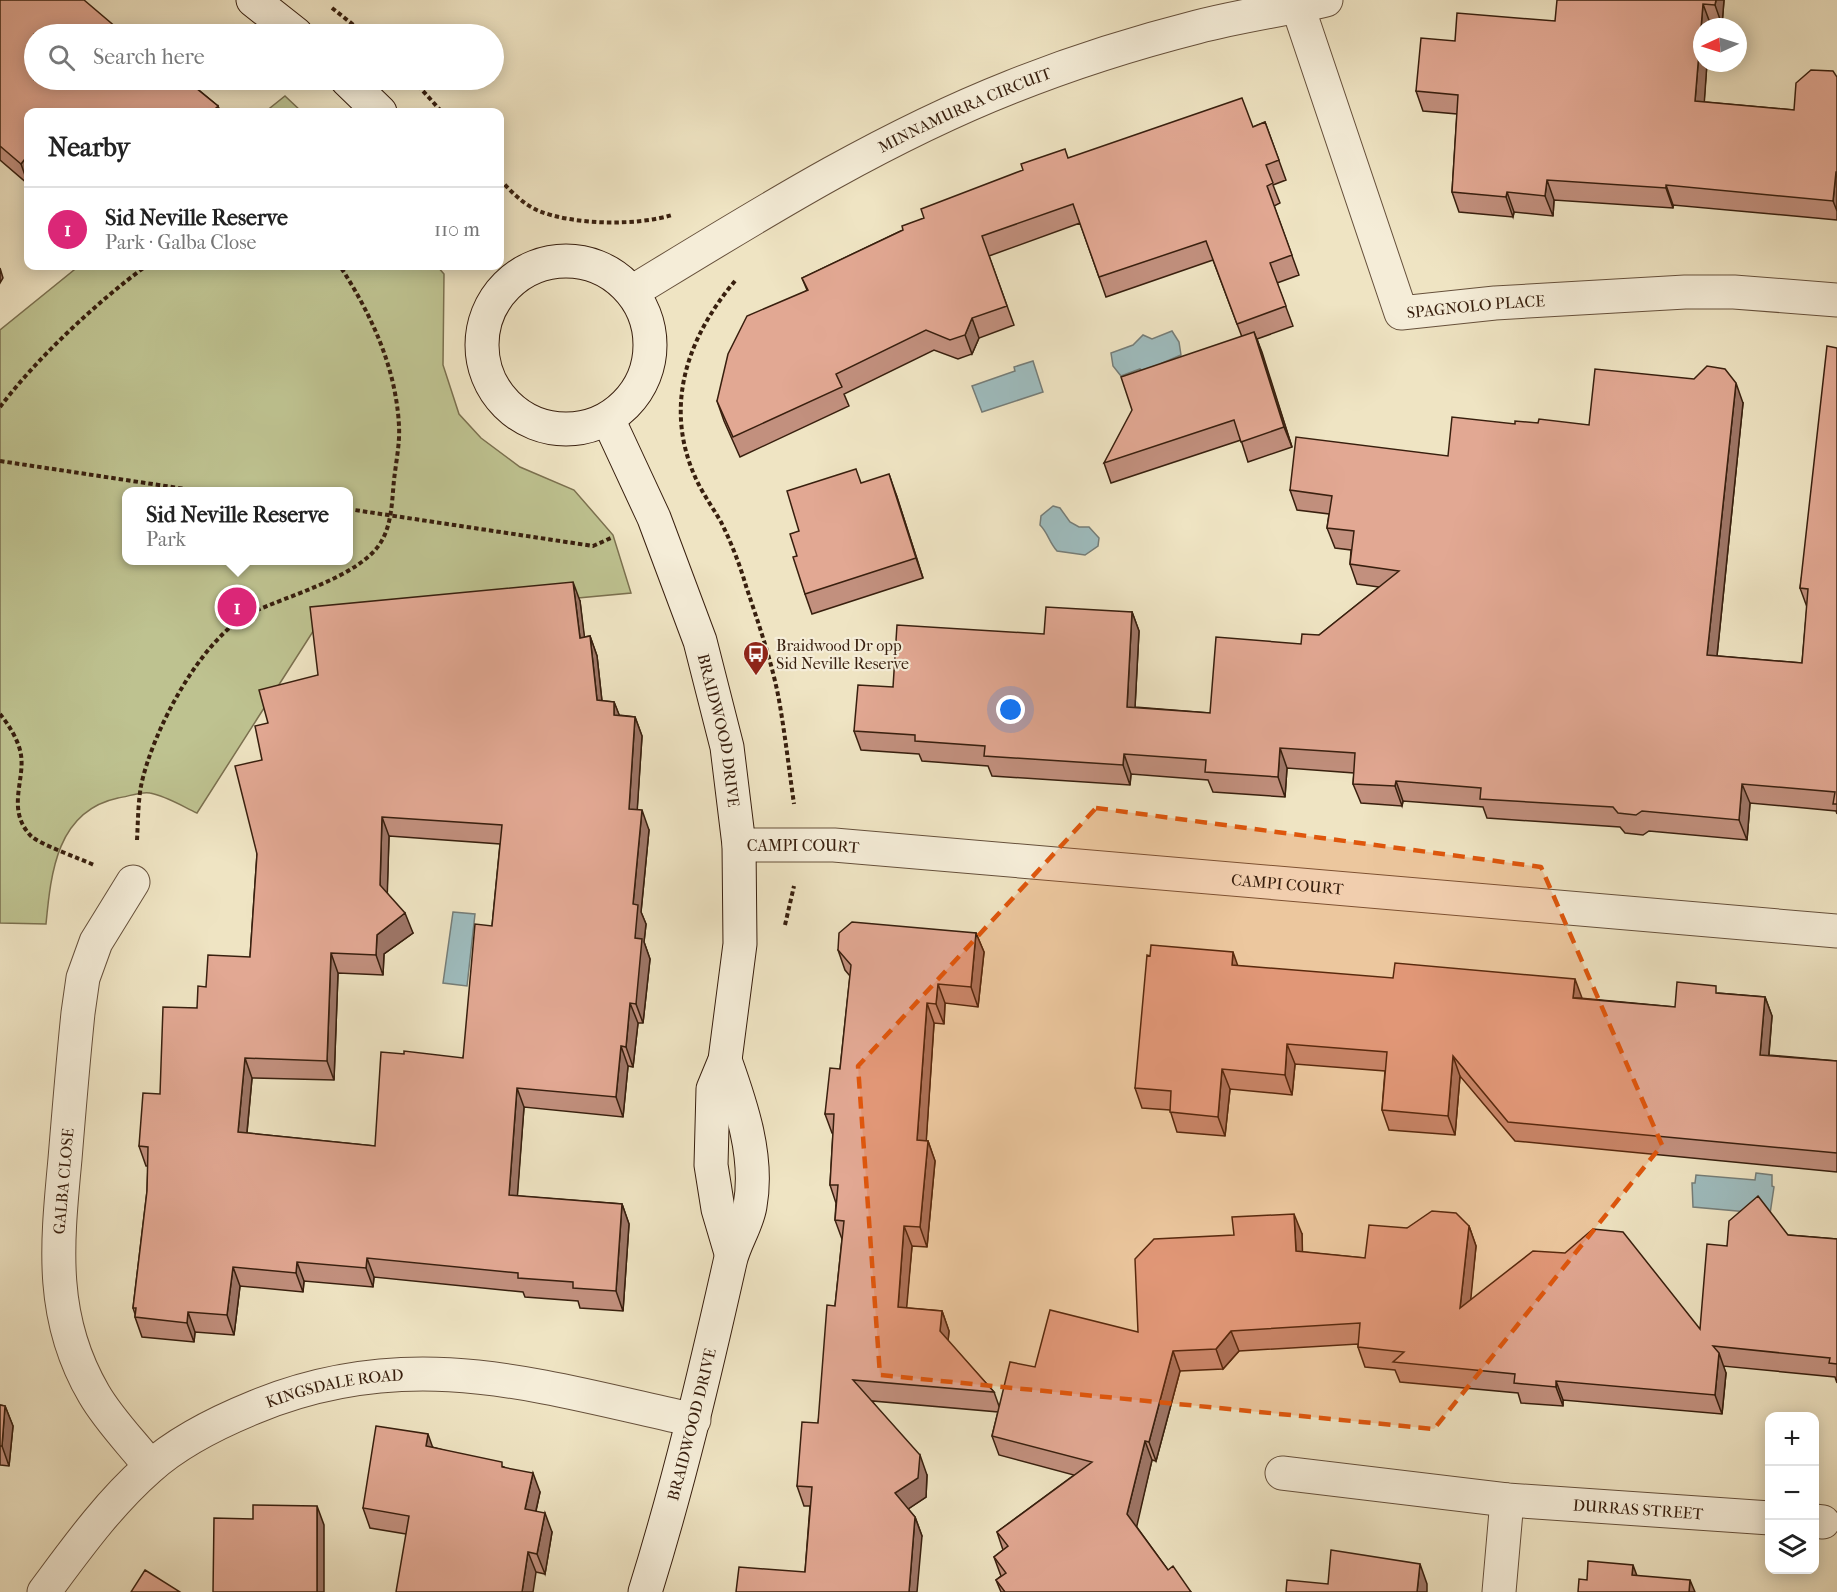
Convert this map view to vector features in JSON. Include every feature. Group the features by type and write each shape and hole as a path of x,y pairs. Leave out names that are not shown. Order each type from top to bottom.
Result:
{"street":[{"path":"253,0 283,24"},
{"name":"MINNAMURRA CIRCUIT","path":"632,292 773,206 841,168 1011,87 1113,51 1176,33 1312,3"},
{"name":"SPAGNOLO PLACE","path":"1312,3 1401,313 1495,303 1685,292 1734,292 1837,300"},
{"path":"357,90 376,108"},
{"path":"573,260 595,266 616,276 632,292 646,318 651,347 645,376 630,401 608,419 580,429 550,429 522,418 499,398 485,371 480,342 488,313 504,287 506,268 549,261 573,260"},
{"name":"BRAIDWOOD DRIVE","path":"608,419 654,518 700,641 727,747 739,845 740,944 725,1060 742,1108 751,1156 750,1206 732,1253 694,1420 670,1511 645,1592"},
{"name":"CAMPI COURT","path":"739,845 834,845 1837,931"},
{"name":"GALBA CLOSE","path":"133,882 96,942 84,978 62,1187 57,1271 66,1331 79,1364 95,1396 150,1466"},
{"name":"KINGSDALE ROAD","path":"44,1592 98,1522 150,1466 193,1436 233,1416 311,1388 370,1376 414,1372 469,1375 530,1384 694,1420"},
{"name":"DURRAS STREET","path":"1281,1473 1507,1500 1765,1518"},
{"path":"1499,1592 1507,1500"}],"path":[{"path":"331,7 352,24"},
{"path":"422,90 438,108"},
{"path":"504,184 511,192 538,211 565,217 602,222 636,222 677,214"},
{"path":"0,406 14,388 69,334 141,270"},
{"path":"0,714 9,725 21,755 16,792 20,816 31,836 133,882 141,785 166,716 206,650 249,614 334,579 357,564 381,543 391,514 399,426 386,352 361,299 343,270"},
{"path":"738,278 712,308 692,347 683,373 683,428 688,457 696,478 722,524 746,585 778,698 794,807"},
{"path":"0,461 172,487"},
{"path":"353,510 593,546 611,538"}],"highlighted area":[{"path":"1096,808 1541,867 1662,1145 1434,1429 880,1375 858,1066"}],"green space":[{"path":"285,96 298,108 270,108"},
{"path":"74,270 440,270 444,274 443,365 459,414 481,438 520,467 574,490 613,535 631,593 319,622 197,813 156,794 146,793 118,798 98,805 82,816 70,830 61,846 51,884 46,924 0,923 0,330"}],"water":[{"path":"1172,331 1179,342 1181,355 1144,374 1140,369 1121,376 1113,366 1111,353 1133,345 1143,335 1152,339"},
{"path":"1033,361 1043,392 982,412 972,386 1015,371 1014,367"},
{"path":"1053,506 1060,508 1070,522 1079,527 1089,527 1099,538 1098,546 1085,555 1057,551 1040,525 1041,516"},
{"path":"453,912 475,914 467,986 443,983"},
{"path":"1756,1173 1772,1175 1772,1186 1774,1187 1770,1214 1693,1207 1692,1183 1695,1183 1696,1175 1755,1180"}],"building":[{"path":"0,0 84,0 112,24 24,24 24,90 198,90 218,106 216,108 24,108 24,160 21,164 0,146"},
{"path":"1557,0 1716,0 1715,5 1703,4 1702,18 1693,18 1693,72 1697,72 1695,101 1794,110 1796,83 1811,70 1833,71 1837,77 1837,172 1833,201 1666,185 1666,188 1547,180 1545,196 1507,192 1506,197 1452,192 1458,95 1416,91 1421,38 1455,41 1457,13 1555,21"},
{"path":"1242,98 1253,127 1265,122 1279,160 1266,165 1273,183 1267,186 1292,255 1270,263 1286,306 1237,324 1206,241 1099,277 1073,204 982,236 1007,306 972,318 965,335 950,340 926,330 836,374 842,387 733,437 717,401 728,354 747,316 808,290 802,278 903,230 902,226 924,218 921,209 1023,170 1021,164 1065,149 1068,158"},
{"path":"1254,332 1284,427 1241,442 1234,420 1104,463 1132,410 1121,377"},
{"path":"1827,346 1837,348 1837,804 1833,804 1835,792 1742,784 1739,820 1642,811 1636,815 1618,813 1613,807 1480,799 1481,788 1396,781 1395,786 1353,784 1355,753 1280,748 1278,777 1205,772 1206,760 1124,754 1123,765 984,756 985,746 915,741 915,735 854,731 858,685 893,687 897,625 1044,634 1046,607 1132,612 1127,707 1210,713 1216,637 1301,644 1302,634 1319,635 1399,571 1350,564 1354,531 1327,528 1332,496 1290,490 1296,437 1448,456 1452,417 1515,424 1515,421 1538,423 1539,419 1589,425 1595,369 1694,379 1707,366 1725,369 1736,383 1707,655 1802,663 1808,589 1800,588"},
{"path":"856,469 861,483 889,474 916,558 805,594 793,557 797,556 790,534 799,531 787,491"},
{"path":"573,582 580,638 590,636 597,700 614,702 614,715 635,717 629,809 642,810 633,904 638,905 635,938 642,939 636,1004 630,1003 626,1047 621,1046 616,1097 517,1088 509,1195 622,1204 616,1291 573,1288 573,1282 518,1278 518,1273 367,1258 366,1268 297,1262 296,1273 233,1267 227,1315 188,1312 187,1323 135,1317 136,1308 133,1308 147,1191 148,1147 139,1146 143,1093 160,1094 163,1007 197,1008 198,986 206,987 208,955 250,957 257,854 235,766 262,760 255,726 268,723 259,690 318,675 310,607","holes":["382,817 502,825 492,926 475,924 463,1058 404,1051 404,1054 381,1052 375,1146 238,1132 245,1058 327,1061 331,953 376,955 377,935 405,913 380,885"]},
{"path":"852,922 976,933 971,987 938,984 936,1004 927,1003 917,1140 928,1141 920,1227 904,1226 898,1307 942,1311 940,1331 994,1392 853,1380 920,1455 918,1478 895,1493 915,1517 909,1592 736,1592 739,1567 805,1572 812,1487 797,1486 802,1422 818,1423 827,1305 835,1306 844,1221 835,1220 838,1185 830,1185 834,1114 825,1114 830,1068 840,1069 851,965 838,950 839,933"},
{"path":"1151,945 1233,952 1232,965 1393,978 1395,963 1575,979 1573,998 1675,1007 1677,982 1716,986 1716,993 1765,997 1760,1055 1837,1061 1837,1153 1508,1122 1453,1056 1448,1116 1382,1110 1387,1052 1287,1044 1285,1075 1222,1069 1218,1117 1170,1112 1171,1091 1135,1088 1147,955 1150,956"},
{"path":"1758,1196 1788,1235 1837,1239 1837,1364 1829,1363 1830,1358 1713,1346 1719,1353 1715,1395 1556,1381 1556,1387 1514,1383 1515,1374 1393,1362 1404,1352 1358,1347 1360,1323 1231,1331 1216,1349 1173,1351 1149,1442 1145,1441 1127,1514 1168,1570 1173,1566 1191,1592 1005,1592 996,1580 1006,1573 994,1557 1008,1546 997,1532 1092,1462 992,1436 1010,1362 1035,1367 1050,1310 1138,1332 1135,1259 1154,1239 1234,1235 1232,1217 1294,1214 1296,1251 1365,1258 1369,1225 1407,1228 1432,1211 1456,1213 1469,1226 1460,1308 1533,1251 1565,1253 1593,1229 1623,1232 1700,1329 1707,1244 1727,1246 1729,1221"},
{"path":"0,1405 5,1406 2,1446 0,1446"},
{"path":"376,1426 428,1434 426,1446 502,1462 502,1467 533,1473 525,1509 545,1513 537,1554 528,1552 522,1592 396,1592 409,1516 363,1508"},
{"path":"253,1505 317,1506 317,1592 213,1592 214,1518 253,1519"},
{"path":"1331,1550 1420,1564 1417,1592 1286,1592 1287,1580 1328,1584"},
{"path":"1588,1561 1633,1565 1632,1575 1690,1580 1689,1592 1578,1592 1579,1579 1587,1580"},
{"path":"145,1570 180,1592 131,1592"}],"place":[{"name":"Sid Neville Reserve","path":"237,607"},
{"name":"Braidwood Dr opp Sid Neville Reserve","path":"756,677"}]}
